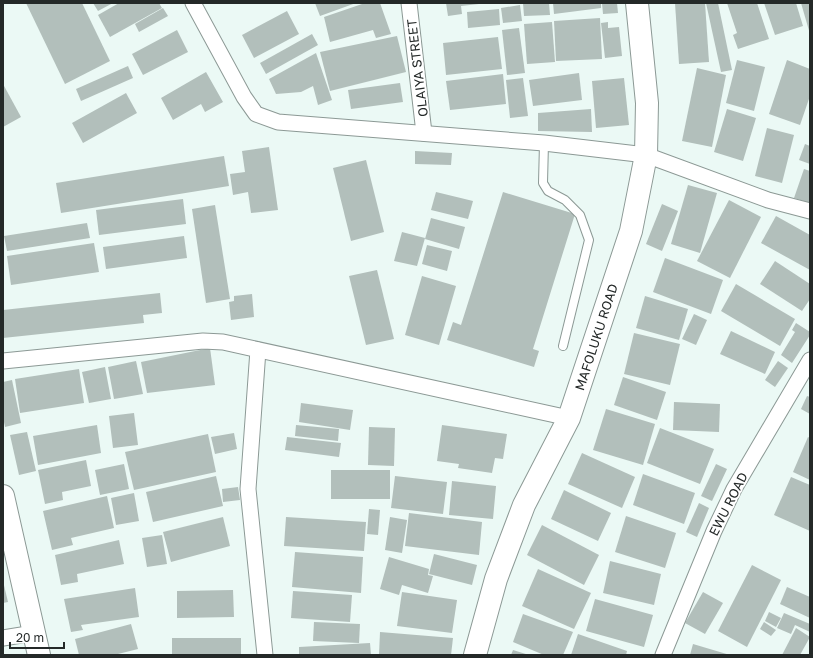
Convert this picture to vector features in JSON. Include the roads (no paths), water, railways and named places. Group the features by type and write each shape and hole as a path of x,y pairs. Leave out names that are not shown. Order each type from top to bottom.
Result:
{"street":[{"path":"193,3 244,96 256,114 278,122 544,143 646,155 768,200 810,211"},
{"name":"OLAIYA STREET","path":"409,3 424,133"},
{"name":"MAFOLUKU ROAD","path":"475,655 496,579 524,505 569,418 631,231 646,155 647,103 637,3"},
{"path":"3,361 204,342 223,342 569,418"},
{"path":"258,350 248,489 265,655"},
{"name":"EWU ROAD","path":"663,655 714,531 734,489 810,360"},
{"path":"3,496 39,655"},
{"path":"3,638 34,633"}],"lane":[{"path":"544,143 543,183 548,191 565,200 580,215 588,240 563,346"}]}
